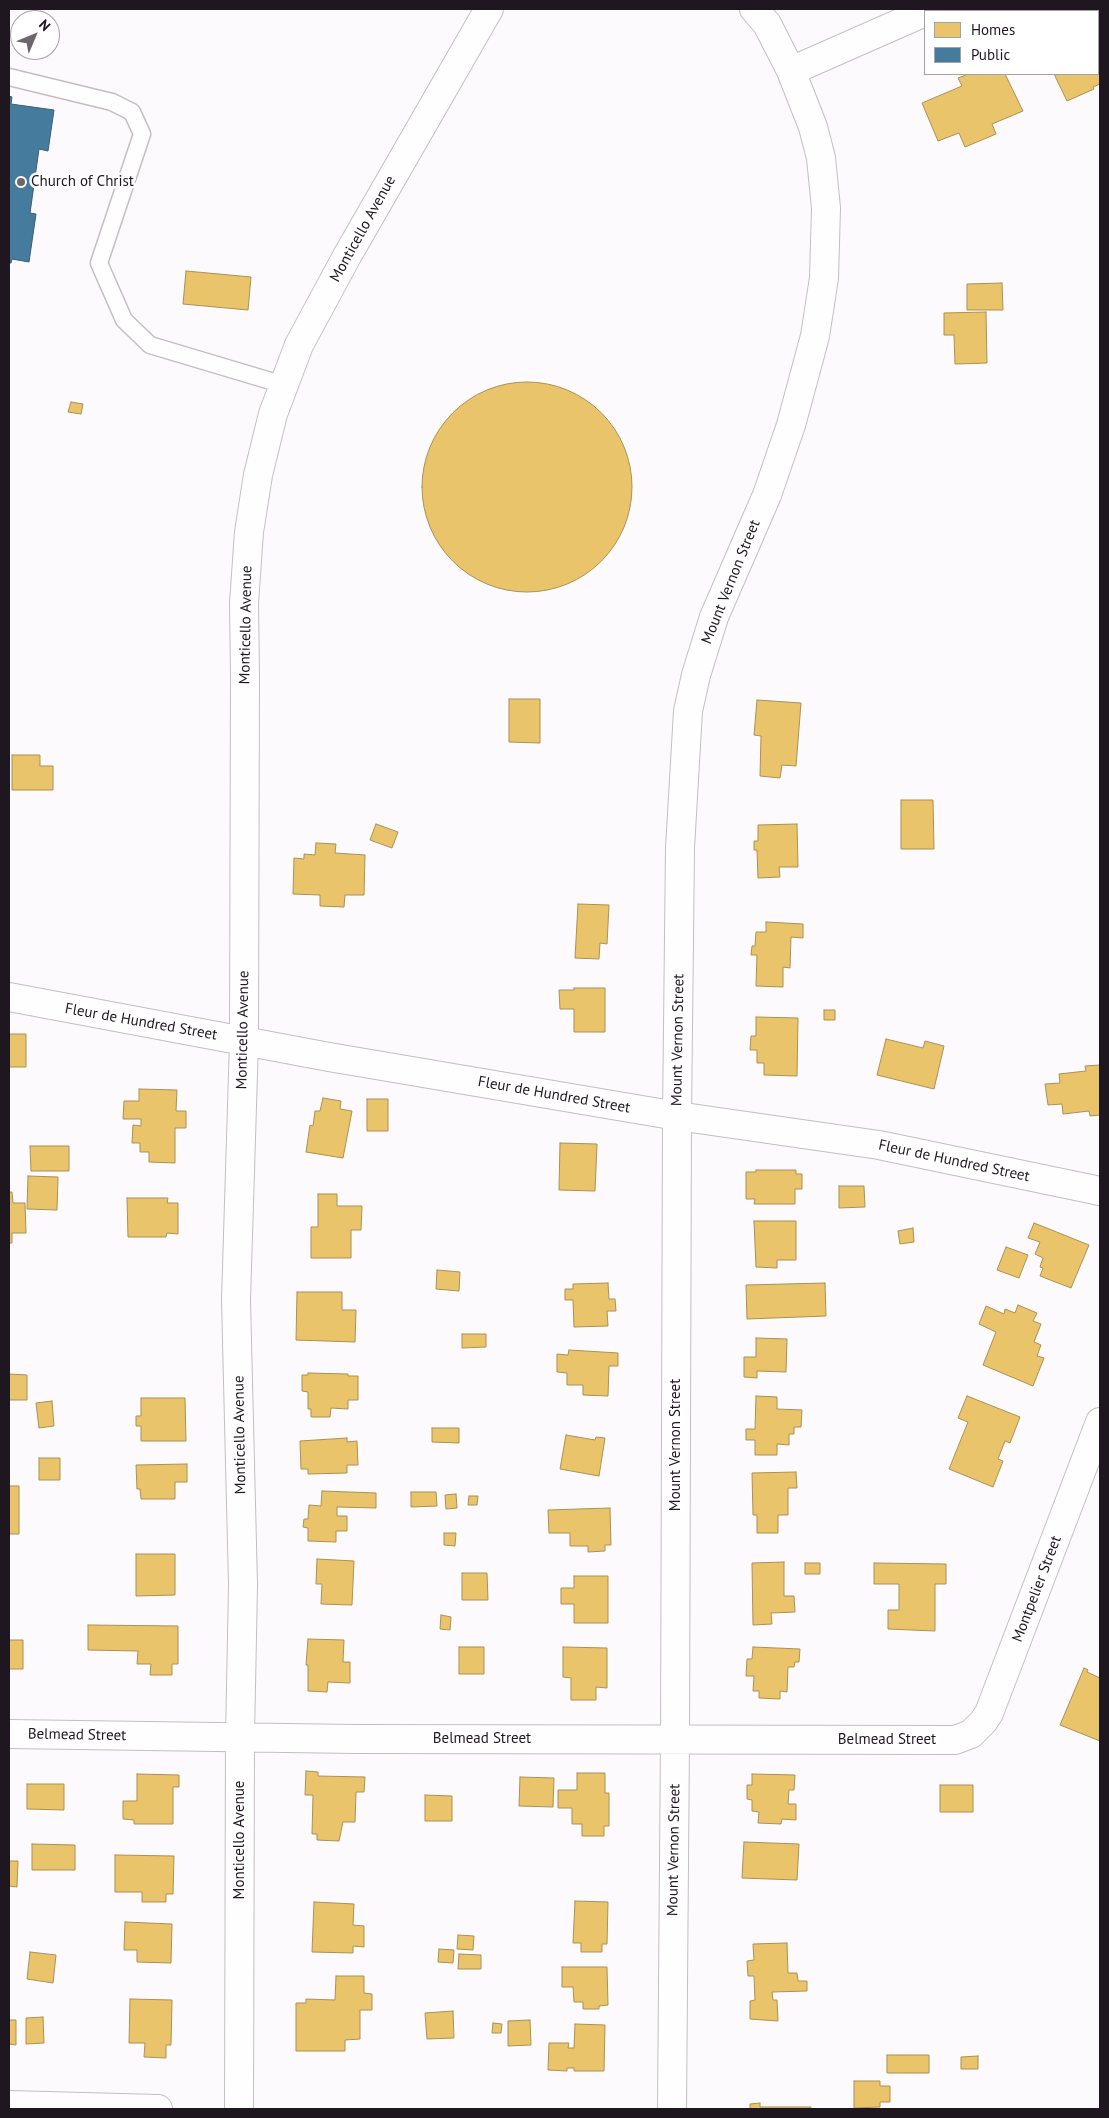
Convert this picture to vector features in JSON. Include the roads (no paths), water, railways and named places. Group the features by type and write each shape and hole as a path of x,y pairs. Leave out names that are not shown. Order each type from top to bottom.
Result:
{"street":[{"name":"Monticello Avenue","path":"239,2109 240,1737 243,1585 236,1300 244,1040 244,603 249,532 258,474 273,414 299,345 347,256 489,9"},
{"name":"Mount Vernon Street","path":"672,2109 676,1739 677,1116 680,848 688,711 696,675 714,617 767,495 791,426 815,336 824,278 826,208 821,158 813,127 791,71 767,24 754,9"},
{"path":"791,71 924,13"},
{"name":"Fleur de Hundred Street","path":"9,997 677,1116 879,1145 1100,1191"},
{"name":"Montpelier Street","path":"955,1740 971,1734 989,1713 1100,1422"},
{"name":"Belmead Street","path":"9,1734 240,1737 955,1740"},
{"path":"9,2106 158,2109"}],"lane":[{"path":"9,77 112,102 132,112 142,134 100,263 124,320 150,345 284,385"}],"place":[{"name":"Church of Christ","path":"21,182"}]}
